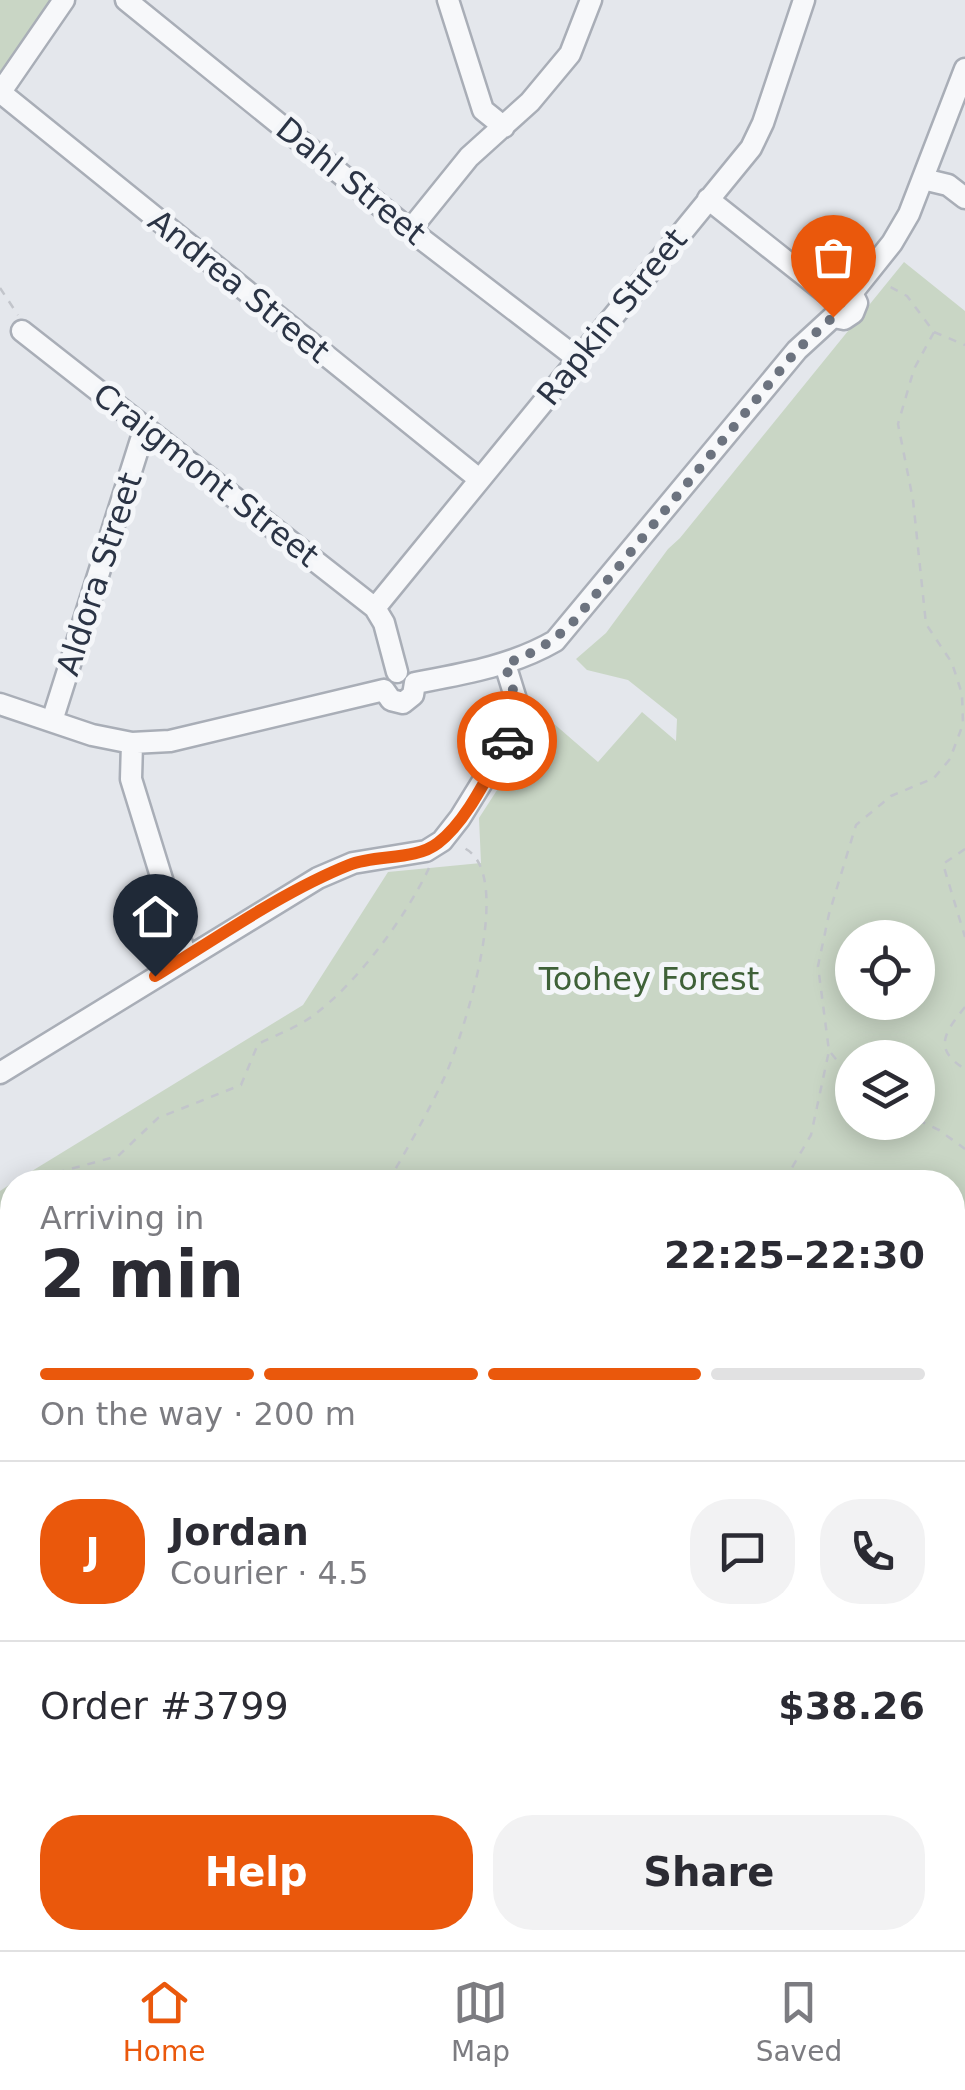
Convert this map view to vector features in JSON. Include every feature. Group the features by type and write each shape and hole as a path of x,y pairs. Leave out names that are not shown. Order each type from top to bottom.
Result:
{"street":[{"path":"0,93 64,0"},
{"name":"Dahl Street","path":"126,0 410,230 578,359"},
{"path":"448,0 483,110 504,127"},
{"path":"410,230 469,157 530,102 570,54 591,0"},
{"name":"Rapkin Street","path":"376,608 750,148 763,123 804,0"},
{"path":"852,293 909,214 965,70"},
{"name":"Andrea Street","path":"0,93 480,479"},
{"path":"923,179 948,185 965,198"},
{"path":"708,199 829,295"},
{"path":"841,288 852,293 857,303 854,314 844,319 833,317 826,306 829,295 841,288"},
{"path":"0,704 132,743 204,736 384,690 387,678 505,664 529,656 554,641 574,621 797,350 833,317"},
{"name":"Craigmont Street","path":"22,331 376,608"},
{"name":"Aldora Street","path":"52,720 145,427"},
{"path":"376,608 406,678"},
{"path":"0,1073 186,957 336,870 386,855 426,852 442,841 507,742 518,706 505,664"},
{"path":"132,743 131,779 186,957"}],"path":[{"path":"867,274 907,296 934,332 965,345"},
{"path":"0,288 16,310 22,331"},
{"path":"791,1170 810,1134 829,1051 818,966 828,914 856,825 891,796 934,778 950,759 963,724 963,684 926,624 912,500 898,424 914,369 934,332"},
{"path":"67,1170 118,1156 158,1118 242,1084 258,1044 314,1016 376,954 418,891 442,841 467,848 484,872 488,914 477,980 447,1072 394,1170"},
{"path":"965,849 942,864 965,937"},
{"path":"965,1008 945,1037 944,1050 965,1069"},
{"path":"829,1051 835,1058"},
{"path":"935,1130 965,1149"},
{"path":"98,1950 133,1950"}],"green space":[{"path":"0,0 54,0 0,72"},
{"name":"Toohey Forest","path":"904,262 965,311 965,1170 34,1170 303,1005 388,872 481,863 479,818 545,716 598,762 642,712 676,741 677,719 628,680 587,670 576,659 606,633 668,549"}],"way so far":[{"path":"507,741 518,706 505,664 554,641 574,621 797,350 833,317"}],"route":[{"path":"155,976 318,878 386,855 426,852 442,841 460,818 507,741"}]}
